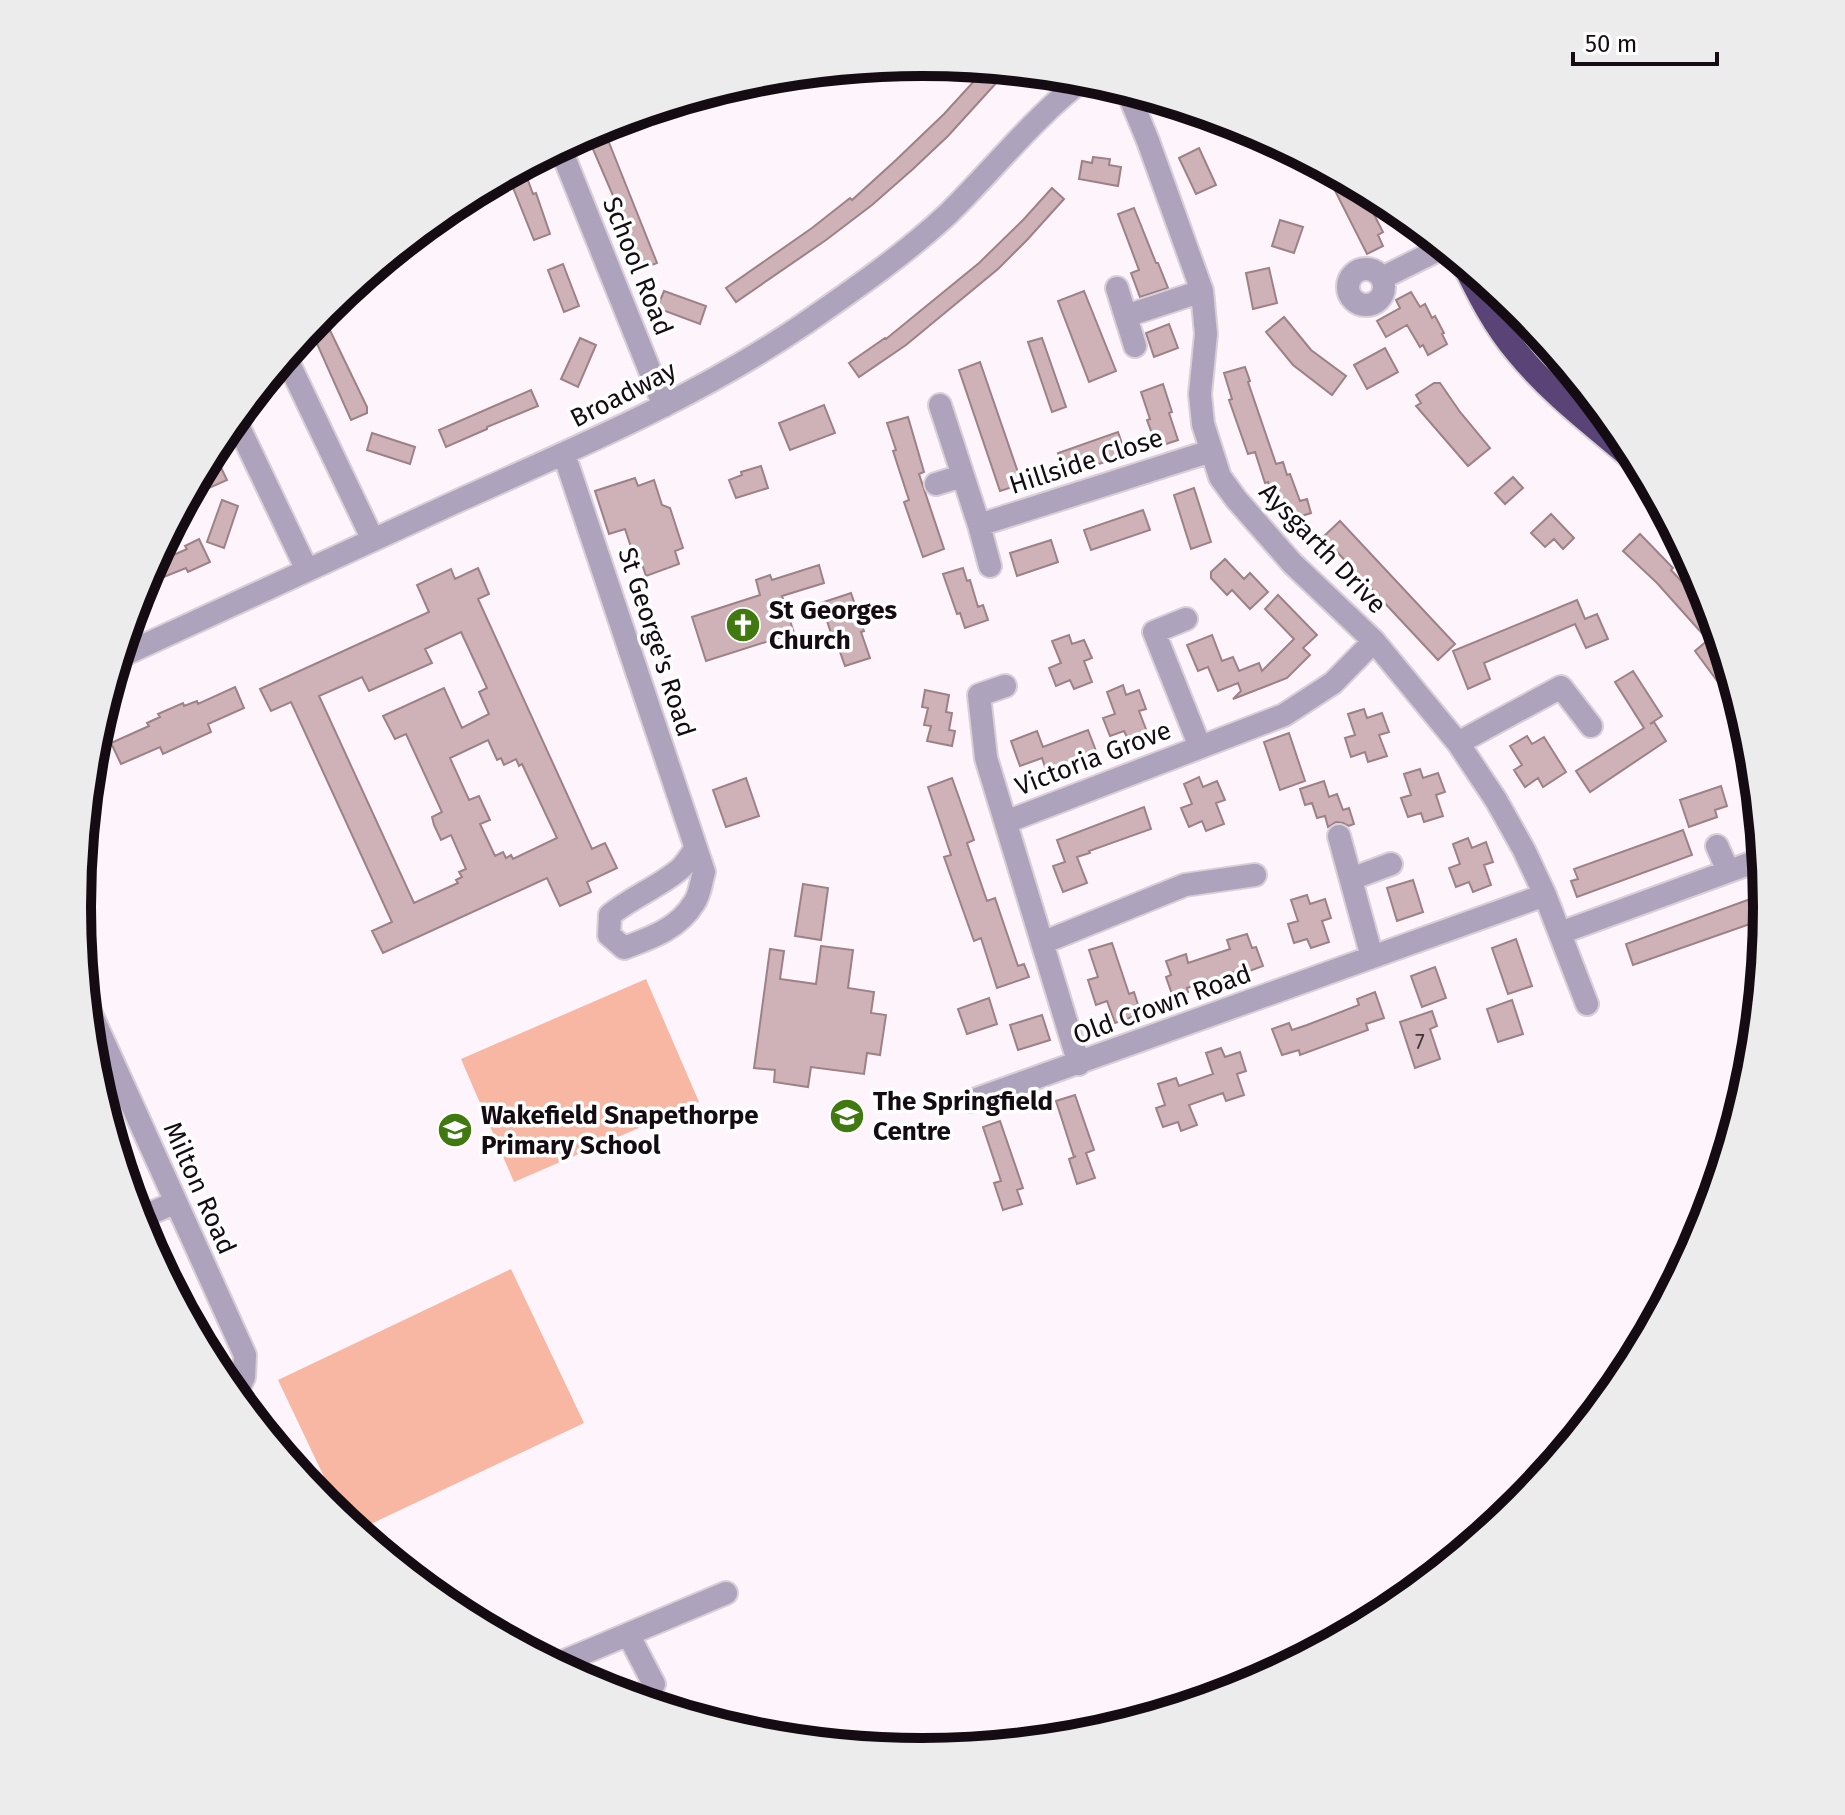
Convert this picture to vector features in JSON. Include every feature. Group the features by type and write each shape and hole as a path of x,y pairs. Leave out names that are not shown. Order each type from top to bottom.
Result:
{"highway":[{"path":"1475,286 1487,310 1515,350 1549,388 1608,438"}],"street":[{"name":"Broadway","path":"132,651 564,454 664,406 751,358 907,249 946,215 1070,90"},
{"name":"Aysgarth Drive","path":"1132,103 1202,291 1206,334 1200,394 1203,424 1220,477 1292,563 1374,641 1458,743 1496,800 1545,895 1587,1004"},
{"name":"School Road","path":"564,158 664,406"},
{"path":"1382,278 1434,252"},
{"path":"1117,288 1135,346"},
{"path":"1126,316 1202,291"},
{"path":"289,369 373,540"},
{"path":"940,405 990,566"},
{"path":"241,432 307,570"},
{"name":"Hillside Close","path":"979,525 1211,451"},
{"name":"St George's Road","path":"564,454 696,848 704,872 696,901 677,923 654,937 624,948 609,935 610,915 682,867 696,848"},
{"path":"936,484 962,476"},
{"name":"Victoria Grove","path":"1186,619 1154,632 1200,747"},
{"name":"Victoria Grove","path":"1006,822 1284,715 1333,683 1374,641"},
{"name":"Victoria Grove","path":"1005,686 979,695 986,758 1079,1064"},
{"path":"1458,743 1561,687 1591,726"},
{"path":"1339,836 1372,957"},
{"path":"1717,846 1728,871"},
{"path":"1560,933 1752,863"},
{"path":"1351,879 1391,864"},
{"path":"1042,943 1185,885 1255,875"},
{"name":"Old Crown Road","path":"971,1101 1545,895"},
{"name":"Milton Road","path":"102,1037 245,1355 241,1383"},
{"path":"149,1214 176,1202"},
{"path":"568,1659 726,1593"},
{"path":"628,1634 654,1684"}],"shaded area":[{"path":"646,979 699,1102 514,1182 461,1059"},
{"path":"511,1269 584,1423 367,1526 330,1490 278,1380"}],"building":[{"path":"977,78 999,80 948,136 872,205 736,302 726,288 850,198 852,200 944,114"},
{"path":"607,138 657,263 642,269 591,145"},
{"path":"1199,148 1216,185 1196,194 1179,158"},
{"path":"1093,157 1110,159 1109,165 1121,167 1118,186 1079,179 1082,161 1092,163"},
{"path":"527,177 533,194 536,193 550,234 534,240 512,184"},
{"path":"1331,184 1370,207 1383,232 1378,235 1383,246 1367,254"},
{"path":"1052,188 1064,199 998,269 906,345 859,377 849,363 886,339 979,263"},
{"path":"1134,208 1168,288 1140,297 1131,273 1139,270 1118,214"},
{"path":"1280,220 1303,227 1294,253 1272,246"},
{"path":"563,264 579,306 564,312 548,270"},
{"path":"1269,268 1277,303 1253,309 1246,273"},
{"path":"664,291 706,306 700,324 657,308"},
{"path":"1084,291 1116,371 1089,382 1058,301"},
{"path":"1411,292 1420,307 1425,304 1432,318 1435,316 1447,344 1428,355 1407,325 1386,337 1377,321 1400,308 1396,300"},
{"path":"1284,317 1311,350 1346,376 1332,395 1293,365 1266,332"},
{"path":"1169,324 1178,348 1154,357 1146,333"},
{"path":"328,327 367,407 367,413 351,420 315,340"},
{"path":"580,338 596,345 578,387 561,379"},
{"path":"1042,338 1066,407 1052,412 1028,342"},
{"path":"1385,348 1398,372 1367,389 1354,365"},
{"path":"980,362 1022,484 1000,491 959,370"},
{"path":"1245,367 1276,464 1283,462 1300,501 1307,499 1311,513 1289,520 1284,507 1277,509 1255,452 1248,454 1229,400 1232,399 1224,373"},
{"path":"1434,383 1440,383 1490,448 1468,466 1416,406 1421,403 1416,395"},
{"path":"1163,384 1178,440 1157,447 1141,392"},
{"path":"531,390 538,406 446,447 439,430"},
{"path":"824,405 835,433 790,450 779,423"},
{"path":"908,417 924,472 919,474 944,549 923,557 904,502 909,500 887,423"},
{"path":"1118,432 1126,455 1065,475 1058,453"},
{"path":"372,433 415,447 410,464 367,450"},
{"path":"219,464 227,480 209,488 207,484"},
{"path":"761,466 768,488 736,498 729,480 742,475 741,472"},
{"path":"1513,477 1523,488 1505,504 1495,493"},
{"path":"635,478 638,486 654,480 662,505 670,508 683,548 675,551 679,564 646,576 640,558 635,559 625,529 609,534 595,491"},
{"path":"1194,488 1211,542 1191,549 1174,495"},
{"path":"222,500 238,506 224,548 207,542"},
{"path":"1143,510 1150,530 1091,550 1084,530"},
{"path":"1551,514 1574,538 1563,549 1554,539 1545,547 1531,533"},
{"path":"1340,521 1455,644 1438,660 1323,537"},
{"path":"1640,534 1693,594 1724,684 1721,686 1695,651 1708,640 1657,583 1623,551"},
{"path":"199,539 210,562 188,572 186,568 159,579 169,557 187,549 185,546"},
{"path":"1051,540 1058,562 1017,576 1010,553"},
{"path":"1225,559 1244,579 1250,573 1268,592 1250,609 1232,590 1227,595 1211,578 1211,572"},
{"name":"St Georges Church","path":"819,565 824,583 782,596 794,633 706,661 692,617 760,595 756,580 770,575 772,580"},
{"path":"478,568 489,594 478,599 592,849 605,843 617,868 587,882 591,892 560,906 547,878 383,953 372,931 392,922 291,702 271,711 260,689 429,612 417,585 451,569 455,579","holes":["461,632 487,688 479,692 489,714 462,728 444,688 383,716 395,739 406,734 442,812 432,817 434,825 441,840 451,835 466,869 459,872 462,877 456,880 458,883 414,903 319,696 362,677 369,691 432,663 425,649","488,740 497,760 501,758 504,765 516,759 519,766 522,764 557,838 513,859 511,855 506,858 503,852 495,856 480,824 490,820 479,796 469,800 450,758"]},
{"path":"963,568 978,607 983,605 988,620 965,628 943,574"},
{"path":"851,593 870,658 845,666 821,603"},
{"path":"1278,595 1317,635 1303,648 1310,655 1287,678 1233,699 1241,691 1238,683 1218,691 1208,667 1198,671 1187,645 1212,635 1222,661 1233,657 1239,671 1259,663 1262,671 1294,639 1265,609"},
{"path":"1577,600 1585,619 1597,614 1608,639 1586,648 1575,624 1484,663 1490,679 1468,689 1453,651"},
{"path":"1069,635 1072,644 1084,640 1092,658 1084,661 1092,682 1074,689 1070,680 1056,686 1049,668 1061,663 1052,641"},
{"path":"1633,671 1662,716 1650,724 1654,722 1666,741 1590,792 1576,771 1644,728 1615,682"},
{"path":"1123,685 1126,695 1139,690 1146,709 1139,711 1147,732 1128,739 1124,731 1110,736 1103,718 1115,714 1107,692"},
{"path":"235,687 244,708 208,724 211,732 163,754 160,747 121,764 111,743 149,726 147,723 160,717 158,714 183,703 184,706 197,701 198,704"},
{"path":"925,690 949,695 946,712 952,713 949,730 955,731 952,746 927,741 931,726 924,725 928,708 922,707"},
{"path":"1364,709 1367,718 1382,713 1389,732 1379,735 1387,756 1368,762 1365,752 1351,757 1345,738 1355,735 1348,714"},
{"path":"1088,730 1096,751 1046,770 1042,758 1020,766 1011,741 1037,731 1043,747"},
{"path":"1289,733 1305,781 1280,790 1264,742"},
{"path":"1527,736 1532,744 1544,737 1566,772 1543,787 1538,778 1525,787 1514,770 1522,765 1510,746"},
{"path":"1420,769 1423,778 1438,773 1445,792 1436,795 1443,816 1424,822 1421,813 1408,817 1401,798 1411,795 1404,774"},
{"path":"1199,777 1203,787 1217,781 1225,800 1216,803 1224,824 1206,831 1202,821 1189,827 1181,808 1192,804 1184,784"},
{"path":"746,778 759,816 726,827 713,790"},
{"path":"952,778 974,840 967,843 987,901 995,898 1018,966 1024,964 1029,977 997,988 981,938 974,941 944,857 951,855 928,787"},
{"path":"1324,781 1329,797 1337,794 1343,810 1349,808 1354,824 1349,826 1336,822 1328,827 1325,816 1317,818 1312,803 1305,805 1300,789"},
{"path":"1721,786 1727,806 1715,810 1717,817 1689,827 1680,800"},
{"path":"1144,807 1151,829 1077,857 1087,883 1063,892 1053,866 1065,862 1057,840"},
{"path":"1683,830 1692,855 1577,897 1571,881 1578,879 1574,869"},
{"path":"1468,838 1472,848 1486,842 1493,862 1484,865 1491,885 1473,892 1469,882 1456,887 1449,868 1460,864 1453,844"},
{"path":"1413,880 1423,912 1397,921 1387,888"},
{"path":"803,884 828,888 821,940 795,936"},
{"path":"1307,895 1310,904 1325,899 1331,918 1322,921 1329,942 1311,948 1307,939 1294,943 1288,924 1298,921 1291,900"},
{"path":"1754,898 1753,923 1633,965 1626,944"},
{"path":"1247,934 1263,966 1213,979 1187,988 1188,992 1173,997 1166,977 1171,975 1166,961 1186,954 1188,963 1230,949 1227,940"},
{"path":"1516,939 1532,986 1508,994 1492,948"},
{"path":"1112,943 1129,994 1134,992 1141,1014 1115,1023 1107,1001 1096,1005 1088,980 1098,977 1089,950"},
{"path":"821,946 853,950 848,988 874,992 871,1013 886,1015 880,1055 867,1053 864,1074 811,1067 808,1087 774,1082 775,1070 754,1068 770,949 784,951 780,979 816,984"},
{"path":"1435,967 1446,998 1422,1007 1411,976"},
{"path":"1375,992 1384,1018 1366,1024 1368,1030 1300,1055 1299,1050 1282,1055 1272,1029 1289,1023 1292,1030 1307,1025 1359,1005 1357,999"},
{"path":"989,998 997,1024 967,1034 958,1009"},
{"path":"1512,1000 1523,1034 1498,1042 1487,1009"},
{"path":"1432,1011 1437,1026 1430,1029 1440,1059 1415,1068 1400,1022"},
{"path":"1042,1015 1050,1040 1018,1050 1010,1025"},
{"path":"1221,1048 1225,1057 1240,1052 1246,1071 1237,1074 1244,1095 1226,1101 1223,1093 1189,1105 1197,1125 1181,1131 1178,1122 1163,1127 1156,1108 1165,1105 1158,1084 1176,1078 1179,1086 1213,1074 1206,1053"},
{"path":"1075,1095 1094,1150 1086,1153 1095,1178 1077,1184 1069,1159 1074,1157 1056,1101"},
{"path":"1000,1121 1023,1188 1017,1190 1022,1204 1003,1210 994,1183 1001,1181 983,1127"}],"place":[{"name":"St Georges Church","path":"743,625"},
{"name":"The Springfield Centre","path":"847,1116"},
{"name":"Wakefield Snapethorpe Primary School","path":"455,1130"}]}
